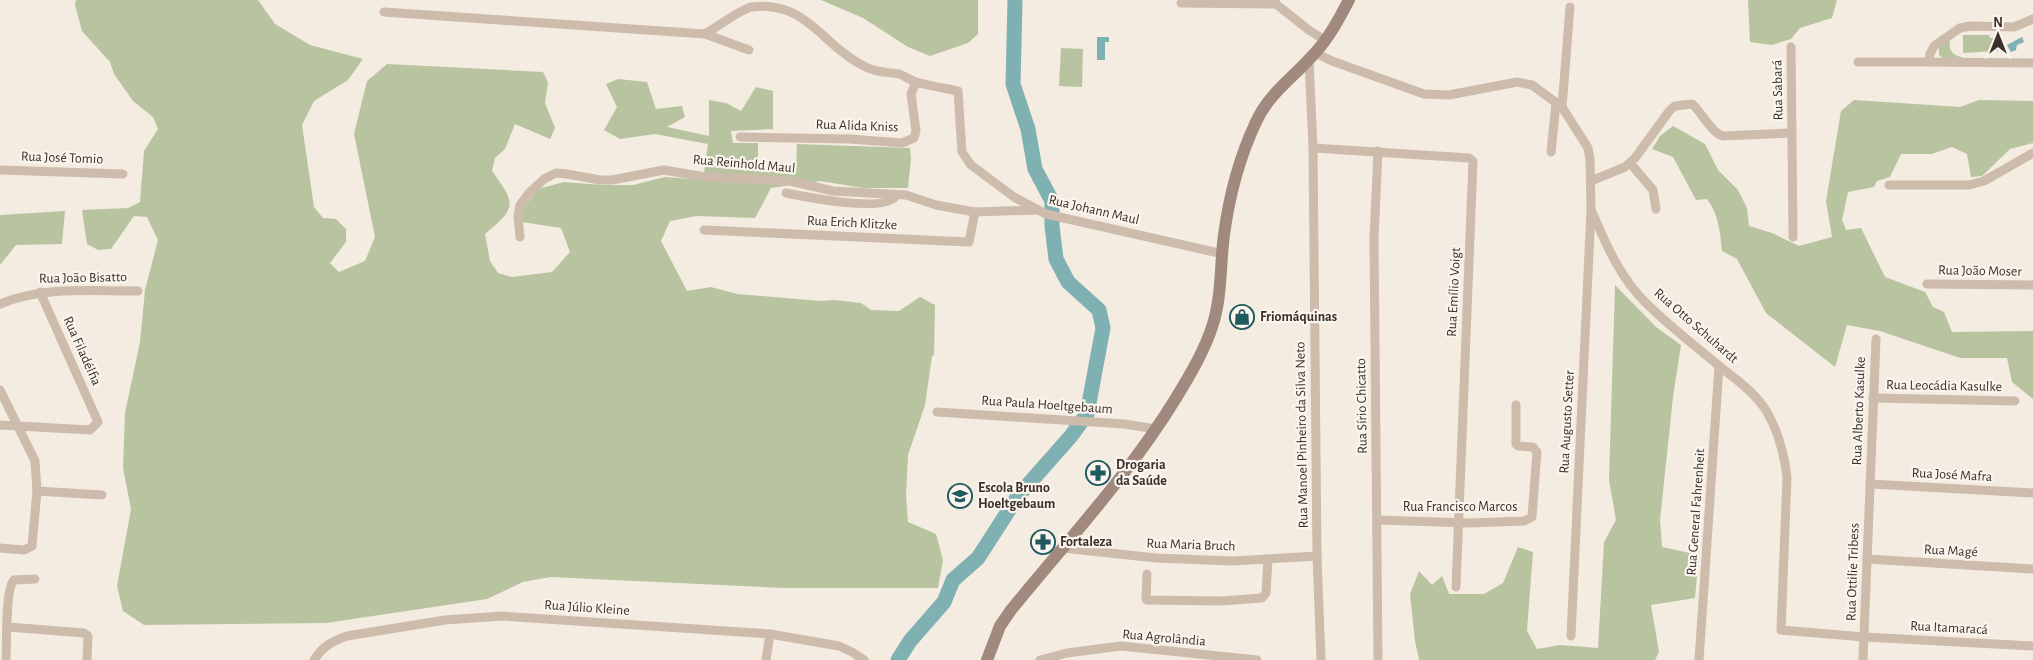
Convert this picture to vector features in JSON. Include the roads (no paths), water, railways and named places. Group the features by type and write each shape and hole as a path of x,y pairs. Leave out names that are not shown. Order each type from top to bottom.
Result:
{"main road":[{"path":"987,660 1000,626 1011,610 1063,548 1156,429 1188,378 1212,327 1220,294 1224,234 1231,198 1250,135 1264,107 1278,89 1313,56 1349,0"}],"street":[{"path":"1182,3 1275,2 1310,31 1325,40"},
{"path":"705,34 748,8 763,3 784,3 804,12 839,50 863,66 884,73 901,75 916,82"},
{"path":"1552,152 1570,7"},
{"path":"384,12 705,34 749,50"},
{"path":"1929,62 1934,46 1960,28 1970,26 2014,27 2033,19"},
{"name":"Rua Sabará","path":"1791,46 1793,237"},
{"name":"Rua Otto Schuhardt","path":"1313,56 1424,94 1449,95 1517,82 1532,85 1559,105 1588,148 1591,210 1608,249 1625,279 1640,297 1741,383 1758,400 1778,435 1784,454 1787,477 1781,630 1864,637"},
{"name":"Rua Manoel Pinheiro da Silva Neto","path":"1313,56 1317,556 1321,660"},
{"path":"1858,62 2033,63"},
{"name":"Rua Alida Kniss","path":"740,136 902,142 914,138 916,131 911,94 916,82"},
{"name":"Rua Johann Maul","path":"916,82 958,91 959,138 962,152 966,159 1014,197 1042,212 1223,254"},
{"path":"1591,181 1630,163 1670,110 1676,106 1692,104 1699,109 1718,135 1792,133"},
{"name":"Rua Emílio Voigt","path":"1313,148 1378,151 1470,158 1474,160 1456,587"},
{"name":"Rua Sírio Chicatto","path":"1378,151 1374,238 1378,660"},
{"path":"1889,185 1969,184 1984,181 2033,153"},
{"path":"1630,163 1653,190 1656,209"},
{"name":"Rua José Tomio","path":"0,170 123,174"},
{"name":"Rua Reinhold Maul","path":"520,237 518,216 520,205 544,179 556,173 612,180 664,170 705,177 790,181 832,191 896,196 906,195 936,205 975,212 1042,212"},
{"path":"786,193 854,204 888,202 896,196"},
{"name":"Rua Augusto Setter","path":"1571,636 1591,210"},
{"name":"Rua Erich Klitzke","path":"704,230 969,242 975,212"},
{"name":"Rua João Moser","path":"1927,284 2033,285"},
{"name":"Rua João Bisatto","path":"0,304 40,292 138,291"},
{"name":"Rua Filadélfia","path":"19,426 90,430 98,422 40,292"},
{"name":"Rua Alberto Kasulke","path":"1870,484 1876,339"},
{"name":"Rua General Fahrenheit","path":"1699,660 1719,366"},
{"path":"0,390 35,461 37,491 32,546 24,550 0,548"},
{"name":"Rua Leocádia Kasulke","path":"1873,398 2015,401"},
{"name":"Rua Francisco Marcos","path":"1377,520 1460,523 1524,521 1532,517 1536,452 1533,447 1518,446 1516,444 1516,404"},
{"name":"Rua Paula Hoeltgebaum","path":"937,412 1124,424 1156,429"},
{"path":"0,425 19,426"},
{"name":"Rua Ottilie Tribess","path":"1863,660 1870,484"},
{"name":"Rua José Mafra","path":"1870,484 2033,493"},
{"path":"37,491 102,495"},
{"name":"Rua Maria Bruch","path":"1063,548 1156,558 1232,562 1317,556"},
{"path":"1147,574 1146,599 1148,600 1262,598 1266,593 1268,559"},
{"name":"Rua Magé","path":"1867,559 2033,569"},
{"path":"6,660 8,627 4,595 12,581 35,579"},
{"name":"Rua Júlio Kleine","path":"314,660 334,640 346,636 445,620 502,616 770,634 832,644 852,652 864,660"},
{"path":"8,627 84,633 88,636 87,660"},
{"path":"766,660 770,634"},
{"name":"Rua Itamaracá","path":"1864,637 2033,646"},
{"name":"Rua Agrolândia","path":"1040,660 1067,653 1121,646 1180,657 1257,660"},
{"path":"1097,660 1098,649"}],"water":[{"path":"1097,37 1109,37 1109,42 1105,42 1105,60 1097,60"},
{"path":"2022,37 2024,42 2017,45 2016,50 2011,52 2007,45"}],"waterway":[{"path":"898,660 910,641 944,602 953,580 978,558 1018,496 1071,436 1087,414 1103,328 1099,310 1068,282 1056,259 1052,226 1052,201 1035,169 1028,129 1013,84 1015,0"}],"place":[{"name":"Friomáquinas","path":"1242,317"},
{"name":"Drogaria da Saúde","path":"1098,473"},
{"name":"Escola Bruno Hoeltgebaum","path":"960,496"},
{"name":"Fortaleza","path":"1043,542"}]}
